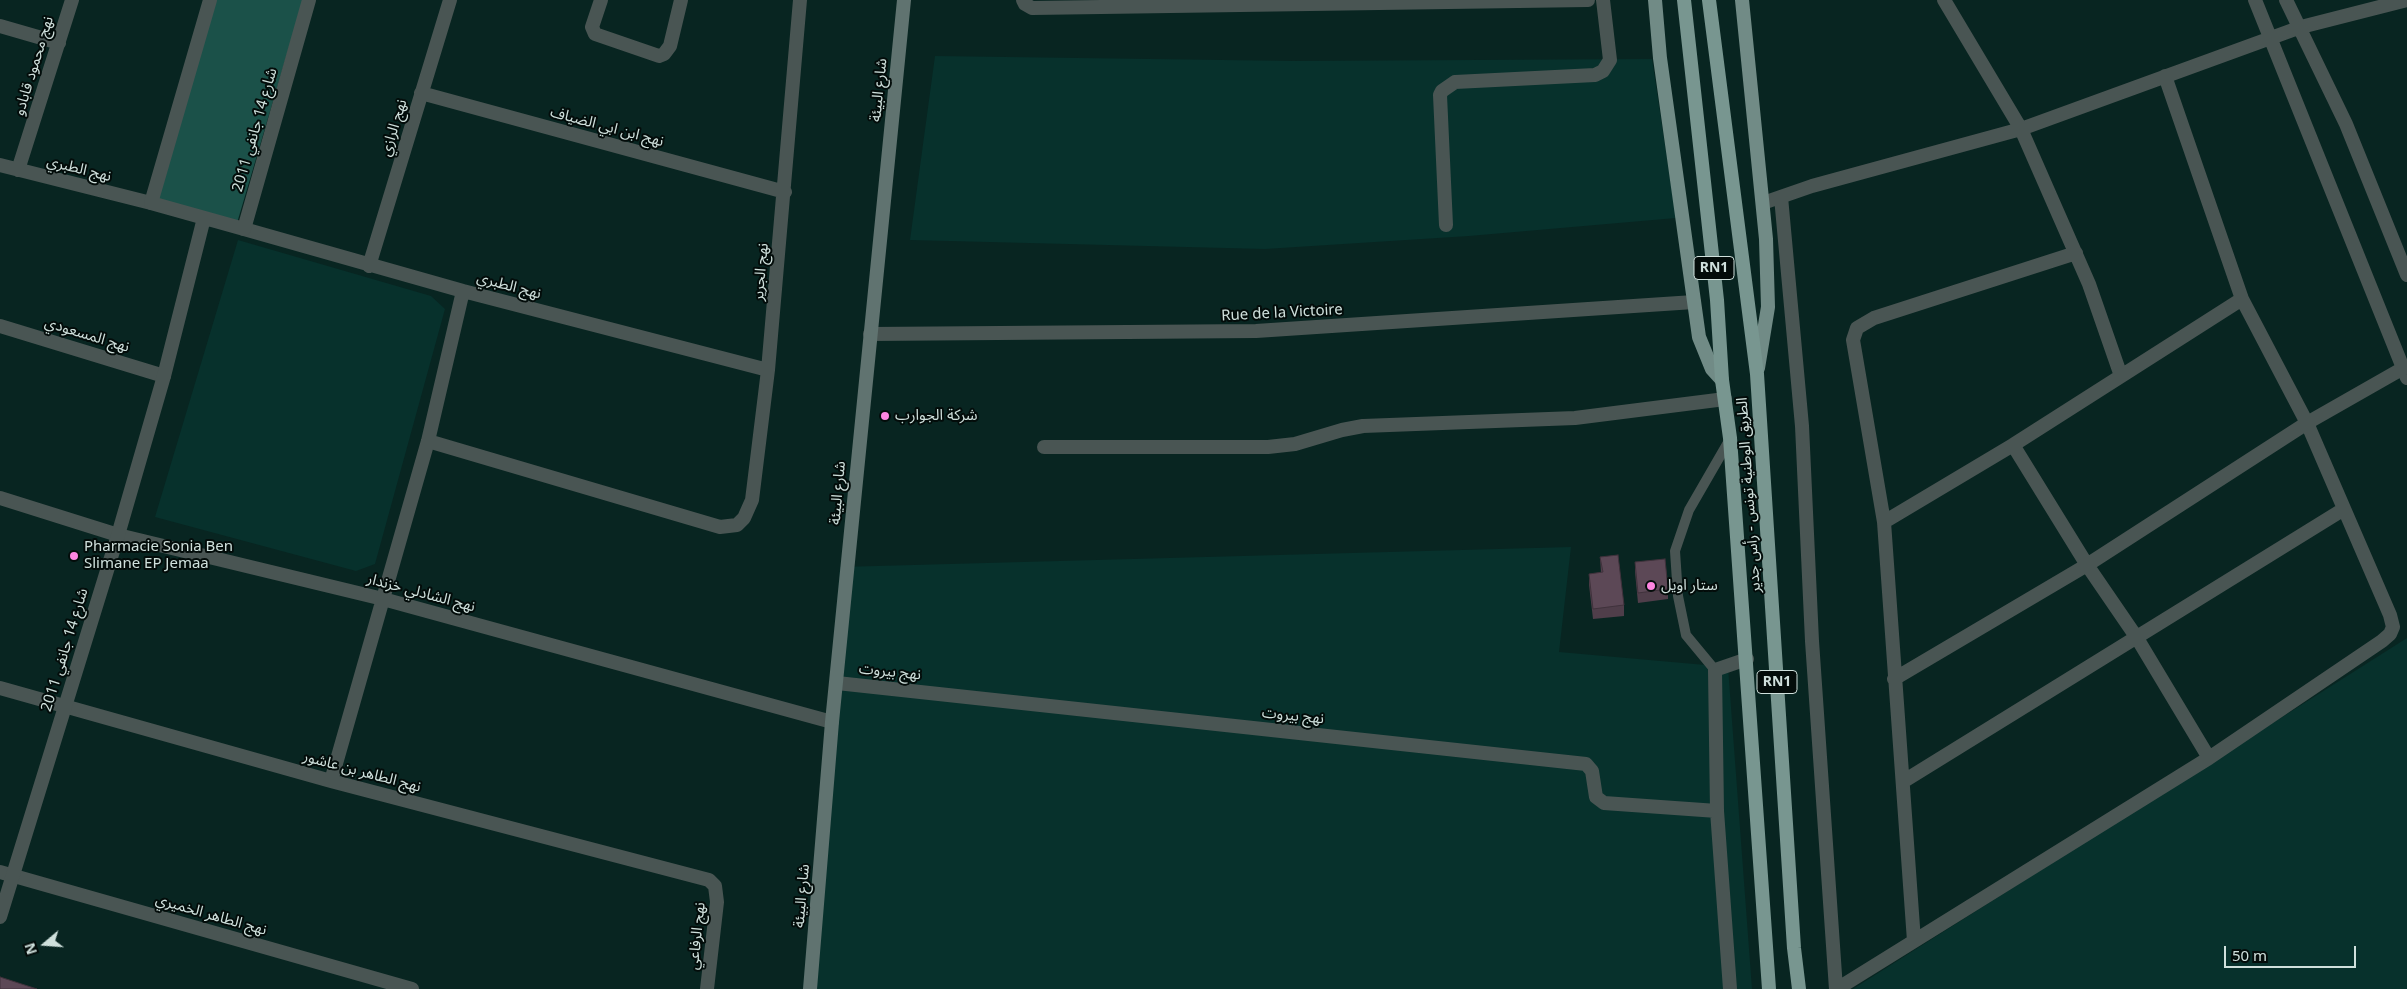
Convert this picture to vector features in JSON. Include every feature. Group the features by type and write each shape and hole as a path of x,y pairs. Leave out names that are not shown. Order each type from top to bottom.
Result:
{"highway":[{"name":"الطريق الوطنية تونس - رأس جدير","path":"1684,0 1717,300 1722,380 1730,438 1769,989"},
{"name":"الطريق الوطنية تونس - رأس جدير","path":"1709,0 1738,241 1757,374 1794,948 1799,989"}],"main road":[{"name":"شارع البيئة","path":"810,989 832,722 904,0"},
{"path":"1655,0 1660,58 1699,337 1712,369 1722,380"},
{"path":"1742,0 1763,203 1768,307 1757,374"}],"street":[{"name":"نهج محمود قابادو","path":"18,170 72,0"},
{"path":"210,0 151,203 244,229"},
{"name":"شارع 14 جانفي 2011","path":"244,229 308,0"},
{"name":"نهج الرازي","path":"369,266 450,0"},
{"path":"601,0 592,27 595,34 659,56 664,54 670,46 682,0"},
{"name":"نهج الجرير","path":"428,441 720,527 737,525 750,511 768,370 785,192 800,0"},
{"path":"1023,0 1025,4 1032,8 1588,0"},
{"path":"1446,225 1440,95 1442,91 1455,82 1596,75 1603,71 1610,60 1603,0"},
{"path":"1944,0 2021,129 2076,253 2121,376"},
{"path":"1894,679 2087,565 2307,423 2406,371 2255,0"},
{"path":"2286,0 2301,27 2346,124 2407,275"},
{"path":"1763,203 1812,186 2021,129 2301,27 2407,0"},
{"path":"0,26 59,43"},
{"path":"1781,197 1802,426 1812,641 1836,989 2209,758 2390,634 2393,627 2390,615 2307,423 2242,299 2165,76"},
{"name":"نهج ابن ابي الضياف","path":"422,93 785,192"},
{"name":"نهج الطبري","path":"0,165 151,203"},
{"name":"شارع 14 جانفي 2011","path":"0,917 7,874 65,707 118,536 164,376 204,218"},
{"name":"نهج الطبري","path":"244,229 369,266 768,370"},
{"path":"1914,941 1884,522 1853,340 1857,328 1874,318 2076,253"},
{"path":"331,781 428,441 463,291"},
{"path":"1884,522 2013,444 2242,299"},
{"name":"Rue de la Victoire","path":"870,334 1276,331 1694,302"},
{"name":"نهج المسعودي","path":"0,326 164,376"},
{"path":"1044,447 1268,447 1294,444 1342,430 1364,426 1575,418 1725,399"},
{"path":"2013,444 2087,565 2137,638 2209,758"},
{"name":"نهج الشادلي خزندار","path":"0,498 118,536 383,599 832,722"},
{"path":"1904,781 2344,508"},
{"path":"1730,989 1717,811 1715,670 1747,659"},
{"name":"نهج بيروت","path":"837,683 1586,764 1592,771 1596,797 1604,803 1717,811"},
{"name":"نهج الطاهر بن عاشور","path":"0,688 331,781 704,878 715,886"},
{"name":"نهج الطاهر الخميري","path":"7,874 412,989"},
{"name":"نهج الرفاعي","path":"707,989 717,902 715,886"}],"lane":[{"path":"1715,670 1686,635 1678,596 1675,551 1689,510 1730,438"}],"shaded area":[{"path":"935,56 1294,61 1652,59 1676,218 1469,236 1265,249 910,240"},
{"path":"238,240 431,296 445,309 375,564 356,571 155,517"},
{"path":"1571,547 1559,652 1728,667 1752,989 803,989 840,567"},
{"path":"2407,638 2407,989 1853,989"}],"green space":[{"path":"213,0 303,0 237,223 154,205"}],"building":[{"path":"1618,555 1624,605 1593,609 1589,574 1603,572 1600,557"},
{"path":"1665,559 1668,589 1638,593 1635,562"},
{"path":"0,977 37,989 0,989"}],"place":[{"name":"شركة الجوارب","path":"885,416"},
{"name":"Pharmacie Sonia Ben Slimane EP Jemaa","path":"74,556"},
{"name":"ستار اويل","path":"1651,586"}]}
